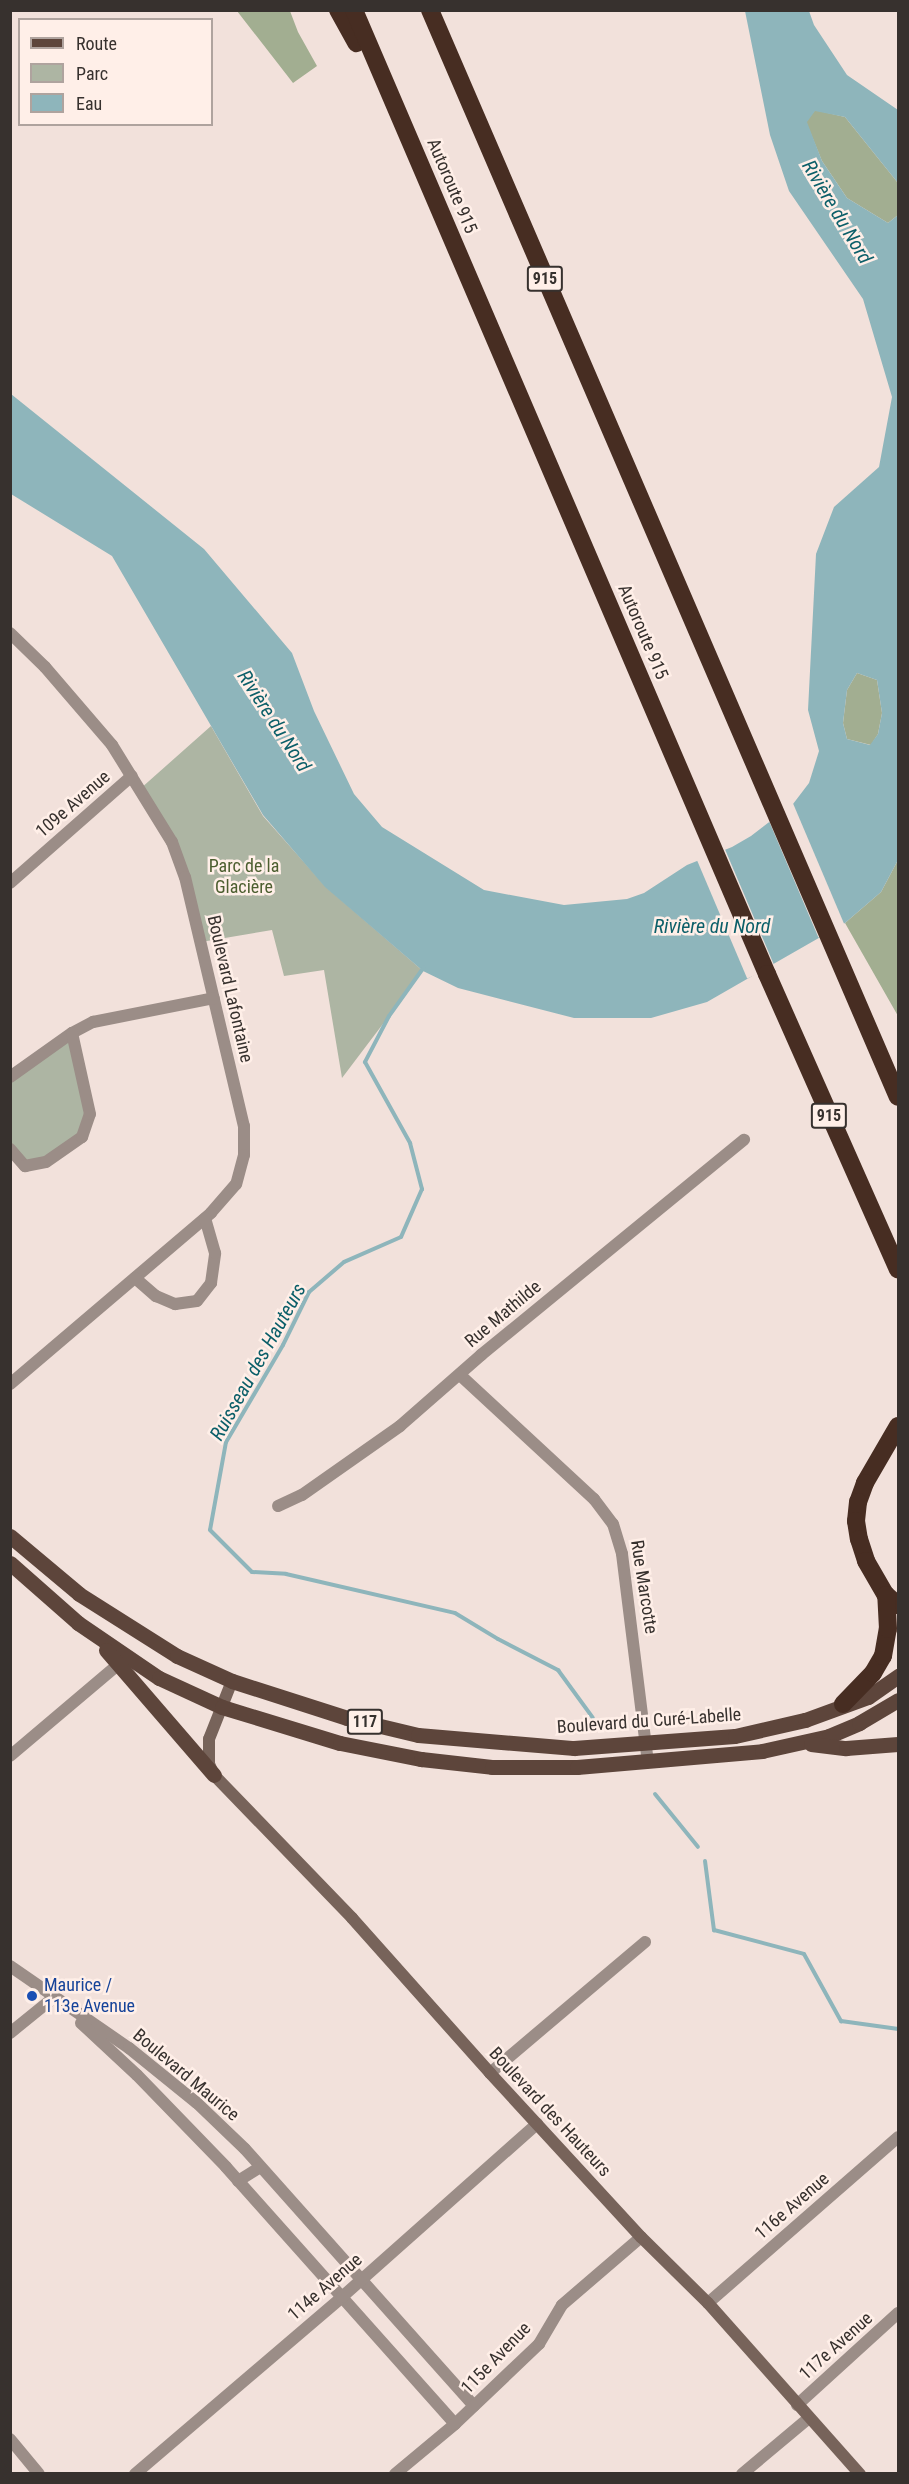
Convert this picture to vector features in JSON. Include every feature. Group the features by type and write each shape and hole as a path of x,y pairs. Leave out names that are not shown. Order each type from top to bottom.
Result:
{"highway":[{"path":"339,10 407,134"},
{"name":"Autoroute 915","path":"354,10 767,974 896,1263 898,1283"},
{"name":"915","path":"430,10 898,1097"},
{"path":"843,1704 873,1673 883,1656 892,1600 863,1555 857,1530 857,1511 865,1483 898,1426"}],"main road":[{"name":"Boulevard du Curé-Labelle","path":"10,1536 107,1614 177,1656 232,1681 347,1718 418,1735 553,1748 646,1744 765,1731 805,1720 868,1696 898,1676"},
{"name":"117","path":"10,1563 78,1623 159,1678 222,1707 340,1743 421,1759 504,1767 577,1767 648,1762 762,1751 805,1743"},
{"path":"78,1623 119,1664 214,1775"},
{"path":"214,1775 207,1748 232,1681"},
{"path":"805,1743 850,1727 898,1700"},
{"path":"805,1743 846,1748 898,1743"},
{"name":"Boulevard des Hauteurs","path":"214,1775 352,1918 490,2073 641,2236 708,2303 860,2474"}],"street":[{"name":"Boulevard Lafontaine","path":"10,1384 205,1218 236,1184 244,1155 244,1126 185,877 172,842 112,745 45,667 12,636"},
{"name":"109e Avenue","path":"10,883 132,776"},
{"path":"10,1077 72,1033 93,1022 214,998"},
{"path":"10,1149 25,1166 46,1162 82,1137 90,1114 72,1033"},
{"name":"Rue Mathilde","path":"278,1506 302,1495 400,1426 744,1140"},
{"path":"135,1278 156,1296 175,1304 197,1301 211,1283 215,1253 205,1218"},
{"name":"Rue Marcotte","path":"460,1375 599,1504 613,1524 622,1554 648,1762"},
{"path":"10,1756 119,1664"},
{"path":"490,2073 645,1942"},
{"name":"Boulevard Maurice","path":"10,1966 53,1998 129,2048 197,2103 260,2167 474,2406"},
{"path":"10,2033 53,1998"},
{"name":"Boulevard Maurice","path":"53,1998 137,2075 238,2181 455,2424"},
{"name":"114e Avenue","path":"135,2474 342,2297 537,2124"},
{"name":"116e Avenue","path":"708,2303 898,2137"},
{"path":"238,2181 260,2167"},
{"name":"115e Avenue","path":"395,2474 455,2424 539,2344 562,2305 641,2236"},
{"name":"117e Avenue","path":"797,2405 898,2313"},
{"path":"742,2474 809,2418"},
{"path":"10,2439 39,2474"}],"green space":[{"path":"237,11 290,11 298,32 317,66 293,83"},
{"path":"815,110 845,117 898,183 898,215 888,223 847,198 822,161 806,122"},
{"path":"857,673 877,680 882,713 878,734 871,745 847,739 843,723 847,690"},
{"name":"Parc de la Glacière","path":"211,726 263,816 326,887 423,971 342,1078 324,970 284,976 272,930 201,942 185,877 140,789"},
{"path":"898,860 898,1016 845,923 881,892"},
{"path":"72,1033 90,1114 82,1137 25,1166 11,1149 10,1077"}],"water":[{"name":"Rivière du Nord","path":"745,11 809,11 814,25 847,75 898,110 898,183 845,117 815,111 807,122 822,161 847,198 888,223 898,215 898,860 881,892 845,923 707,1002 651,1018 574,1018 458,988 423,971 325,887 263,815 112,556 11,494 11,394 204,549 292,653 314,711 354,794 382,827 484,890 564,905 627,899 644,893 687,865 732,847 751,836 793,804 809,783 819,751 808,710 816,554 834,507 879,467 892,397 863,299 789,191 770,135","holes":["857,673 877,680 882,713 878,734 870,745 847,739 843,723 847,690"]}],"pier":[{"path":"792,801 845,926 818,938 765,812"},
{"path":"724,847 775,967 747,978 696,859"}],"waterway":[{"name":"Ruisseau des Hauteurs","path":"424,967 389,1016 365,1062 410,1143 422,1189 401,1237 344,1262 309,1292 283,1345 226,1442 210,1530 252,1572 286,1574 455,1613 498,1639 558,1670 593,1718"},
{"name":"Ruisseau des Hauteurs","path":"655,1794 698,1847"},
{"name":"Ruisseau des Hauteurs","path":"705,1861 714,1930 804,1954 841,2021 898,2029"}],"place":[{"name":"Maurice / 113e Avenue","path":"32,1996"}]}
